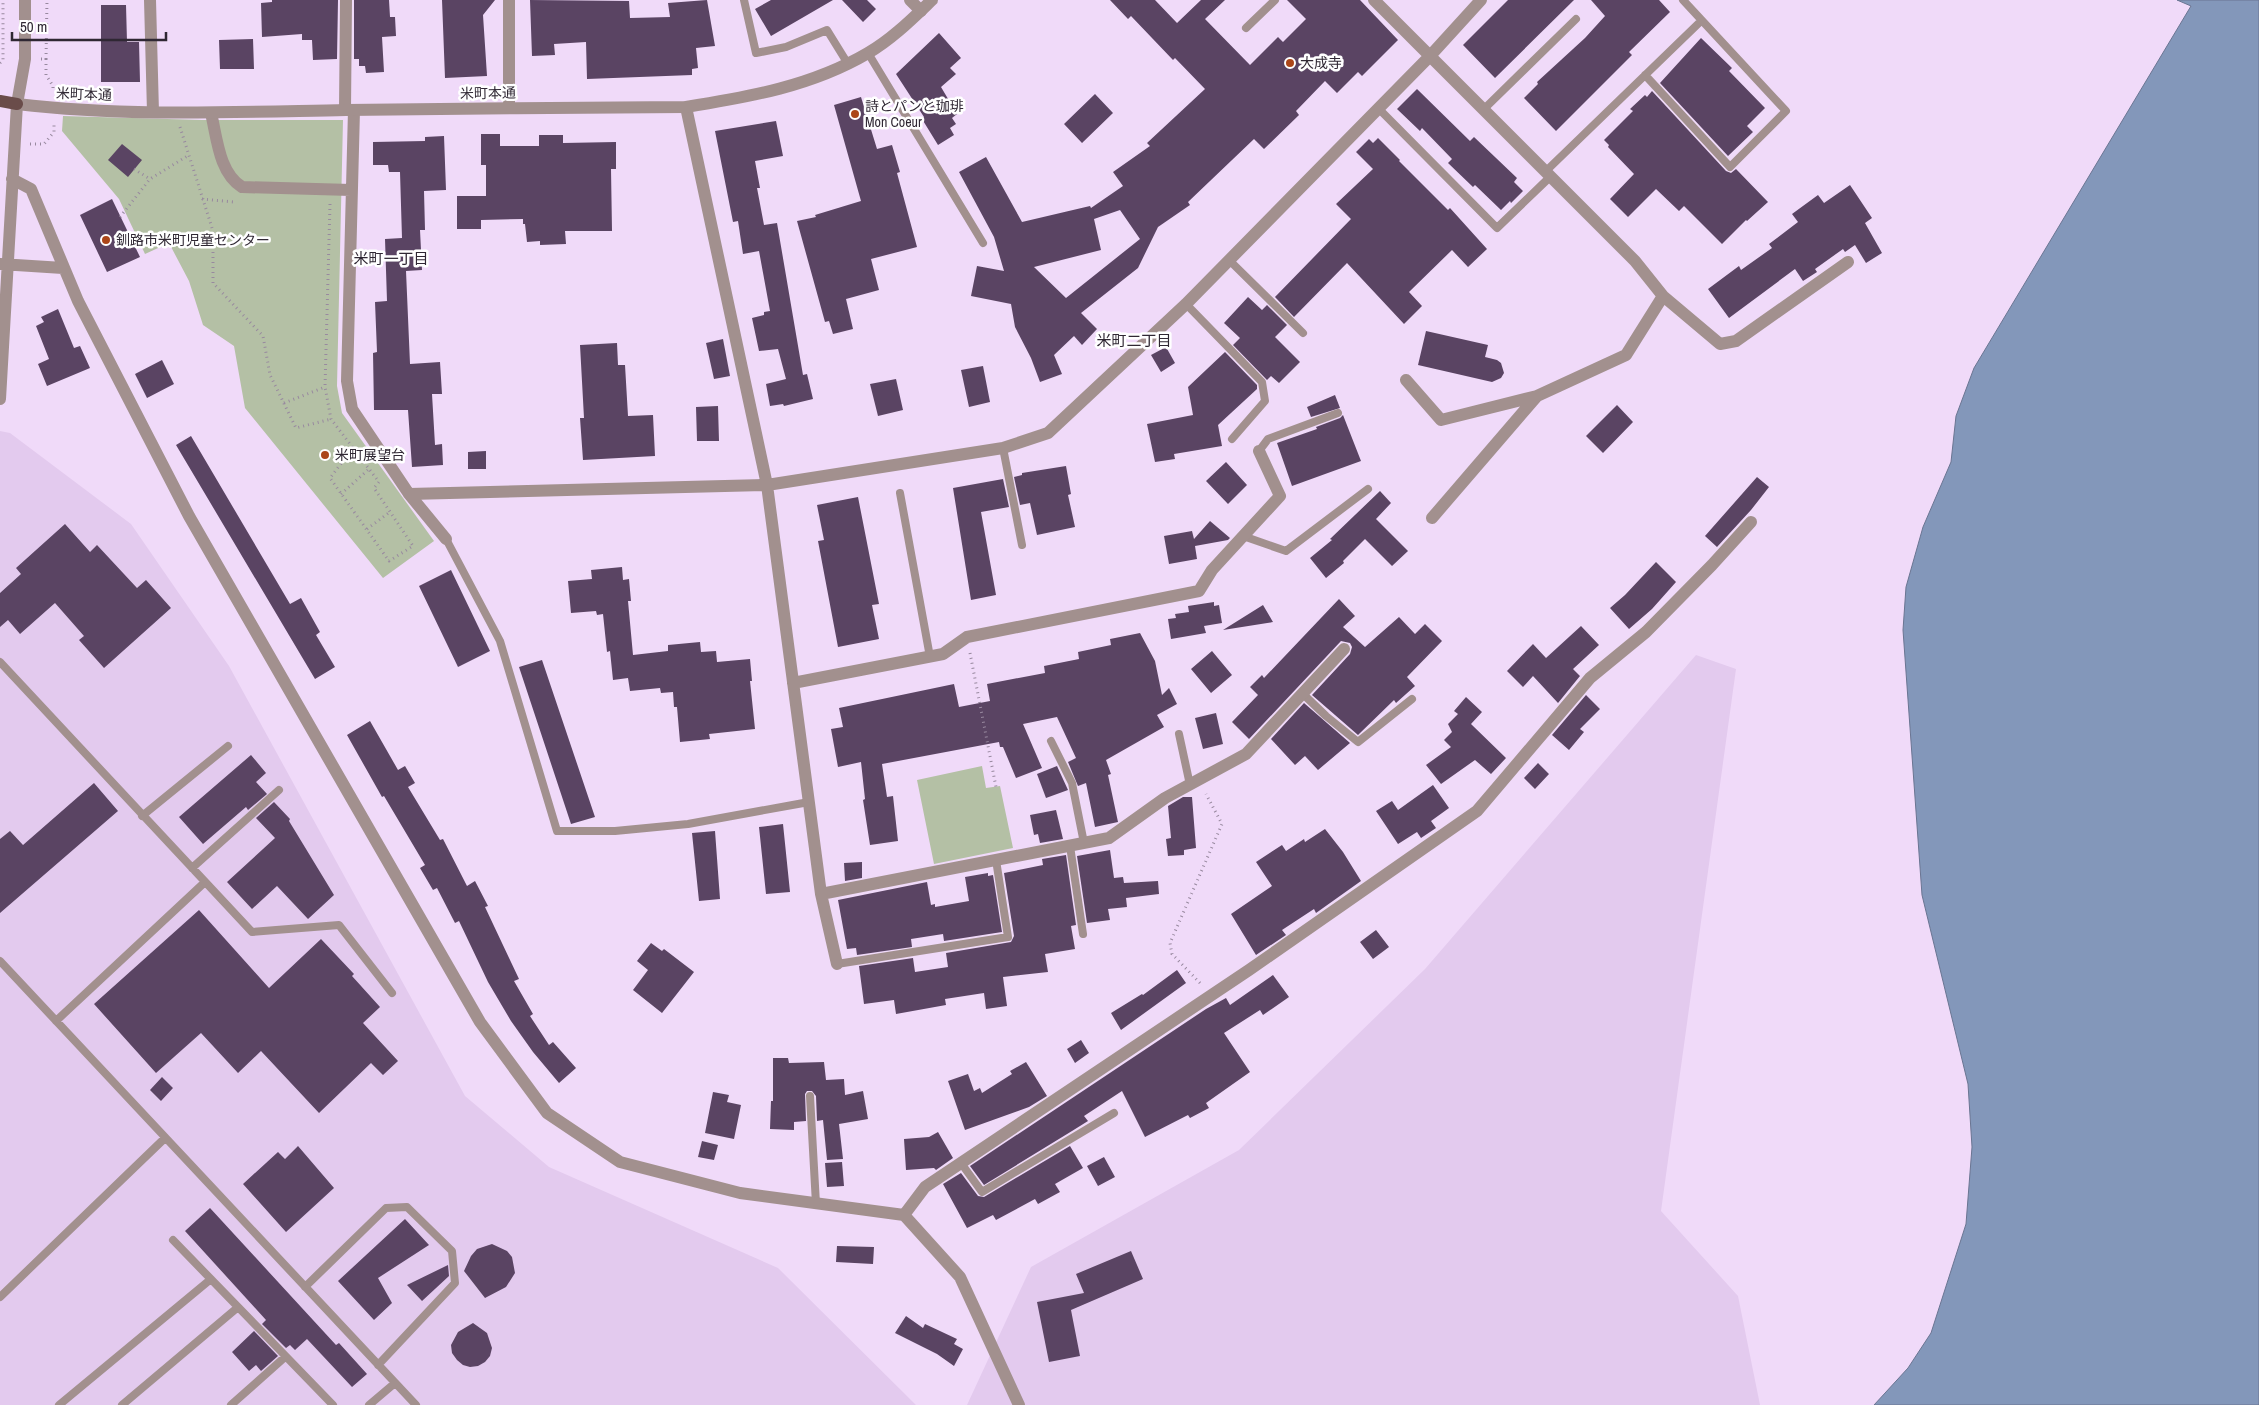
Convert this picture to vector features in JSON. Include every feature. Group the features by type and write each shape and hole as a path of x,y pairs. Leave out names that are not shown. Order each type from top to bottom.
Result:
{"main road":[{"path":"0,101 17,104"}],"street":[{"path":"0,399 4,265 17,104 25,59 26,0"},
{"path":"150,0 153,112"},
{"path":"346,0 351,190 347,381 352,409 409,494 446,539"},
{"path":"509,0 509,108"},
{"path":"910,0 921,11"},
{"name":"米町本通","path":"17,104 55,108 211,113 686,107 740,99 797,85 848,64 868,53 897,32 932,0"},
{"path":"1374,0 1635,260 1663,296 1720,344 1736,341 1848,262"},
{"path":"409,494 767,485 1002,448 1048,433 1186,304 1379,109 1481,0"},
{"path":"686,107 767,485 821,894 837,964"},
{"path":"211,113 225,170 232,181 242,187 351,190"},
{"path":"12,179 31,189 63,268 188,516 480,1022 547,1113 620,1162 740,1193 904,1215 960,1277 1019,1405"},
{"path":"4,265 63,268"},
{"path":"1406,380 1441,420 1537,396 1626,355 1663,296"},
{"path":"1432,518 1537,396"},
{"path":"794,682 943,654 967,637 1198,592 1212,570 1280,496 1259,451"},
{"path":"904,1215 925,1187 1212,995 1477,811 1590,678 1646,632 1751,522"},
{"path":"821,894 1109,838 1165,798 1246,754 1344,649"}],"lane":[{"path":"744,0 756,53 786,47 827,30 848,64"},
{"path":"1246,28 1275,0"},
{"path":"1645,75 1730,166 1786,111 1683,0"},
{"path":"1483,110 1576,19"},
{"path":"1379,109 1497,228 1645,75 1702,21"},
{"path":"868,53 983,243"},
{"path":"1229,260 1303,333"},
{"path":"1186,304 1262,382 1266,400 1232,439"},
{"path":"1259,451 1268,439 1338,413"},
{"path":"1002,448 1022,545"},
{"path":"1243,536 1286,550 1368,489"},
{"path":"900,493 930,657"},
{"path":"446,539 500,641 558,831 615,831 688,824 809,802"},
{"path":"0,662 252,932 339,925 392,993"},
{"path":"1303,694 1358,742 1412,699"},
{"path":"1179,734 1194,782"},
{"path":"1052,741 1072,782 1084,843"},
{"path":"142,816 228,746"},
{"path":"192,868 279,790"},
{"path":"1070,846 1083,934"},
{"path":"837,964 1008,937 996,860"},
{"path":"56,1021 205,882"},
{"path":"0,961 416,1405"},
{"path":"810,1096 816,1204"},
{"path":"961,1163 982,1192 1114,1113"},
{"path":"0,1297 165,1138"},
{"path":"305,1287 386,1208 407,1208 452,1252 455,1283 378,1365"},
{"path":"173,1240 333,1405"},
{"path":"59,1405 211,1279"},
{"path":"122,1405 237,1308"},
{"path":"232,1405 285,1357"},
{"path":"369,1405 395,1383"}],"path":[{"path":"0,63 3,60 2,0"},
{"path":"46,59 48,0"},
{"path":"175,112 212,231 213,283 263,336 270,375 296,428 331,418"},
{"path":"120,216 150,179 189,155"},
{"path":"134,169 150,179"},
{"path":"202,199 236,202"},
{"path":"284,403 325,388"},
{"path":"353,448 330,478 389,561 413,546"},
{"path":"341,494 369,469"},
{"path":"366,529 390,512"},
{"path":"967,637 996,787"},
{"path":"1194,782 1222,824 1170,943 1172,954 1212,995"}],"shaded area":[{"path":"0,431 10,433 131,524 229,666 465,1096 549,1167 778,1268 916,1405 0,1405"},
{"path":"1696,655 1736,669 1661,1211 1738,1296 1760,1405 967,1405 1031,1267 1239,1150 1425,969"}],"green space":[{"path":"63,116 202,120 343,120 337,386 342,413 434,541 383,578 245,408 234,346 203,325 189,281 169,243 145,254 119,199 62,131"},
{"path":"982,766 986,788 1000,786 1013,848 934,864 917,780"}],"water":[{"path":"2177,0 2259,0 2259,1405 1874,1405 1908,1368 1931,1333 1966,1224 1972,1147 1968,1084 1922,895 1903,630 1906,587 1923,527 1951,462 1956,416 1974,368 2191,6"}],"building":[{"path":"272,0 338,0 337,59 313,60 312,40 302,40 302,34 262,37 261,3 272,2"},
{"path":"354,0 389,0 390,17 395,17 396,36 382,37 384,72 366,73 365,66 359,66 359,59 354,59"},
{"path":"442,0 495,0 483,15 487,76 445,78"},
{"path":"530,0 629,1 630,18 670,17 668,3 707,0 715,46 696,48 698,68 692,69 692,75 587,79 586,42 554,44 555,55 532,56"},
{"path":"771,0 833,0 771,36 755,9"},
{"path":"842,0 867,0 876,9 863,22"},
{"path":"1110,0 1155,0 1177,23 1201,0 1225,0 1205,19 1250,65 1278,37 1283,42 1306,19 1287,0 1360,0 1398,40 1362,76 1358,72 1337,93 1325,81 1296,111 1299,115 1264,149 1254,139 1188,202 1190,205 1158,227 1138,268 1081,313 1097,329 1082,345 1074,336 1054,355 1062,374 1040,382 1031,358 1015,327 1011,304 971,296 977,266 1004,271 994,237 959,172 986,157 1022,222 1090,206 1091,208 1123,186 1113,172 1150,146 1147,143 1205,89 1175,58 1173,60 1131,16 1128,19","holes":["1120,210 1140,239 1066,298 1034,267 1101,250 1094,219"]},
{"path":"1508,0 1574,0 1495,78 1463,45"},
{"path":"1591,0 1659,0 1670,12 1629,52 1632,55 1556,131 1524,98 1538,84 1537,82 1585,38 1605,16"},
{"path":"101,5 126,5 127,42 139,42 140,82 101,82"},
{"path":"939,33 961,58 950,68 956,74 941,87 957,114 952,118 956,124 950,128 954,135 938,145 922,119 924,117 896,74"},
{"path":"1701,38 1732,68 1729,71 1765,108 1747,126 1753,132 1728,156 1660,83"},
{"path":"253,39 254,69 220,69 219,40"},
{"path":"1417,89 1470,141 1474,137 1517,178 1514,182 1523,191 1511,203 1510,201 1501,210 1475,185 1473,187 1448,163 1452,159 1422,128 1420,131 1397,109"},
{"path":"1652,91 1726,171 1731,173 1736,169 1768,202 1746,220 1722,244 1684,206 1679,211 1656,189 1628,217 1610,199 1634,174 1608,147 1609,145 1604,140 1633,111 1630,109"},
{"path":"1095,94 1113,113 1082,143 1064,124"},
{"path":"861,97 877,149 892,145 900,172 897,173 917,247 871,259 879,290 846,299 853,329 833,334 829,321 825,322 797,221 816,217 815,215 861,201 834,105"},
{"path":"776,121 783,156 755,161 760,188 757,188 764,225 777,223 803,375 807,374 813,399 784,406 783,404 770,406 766,384 786,379 778,349 759,351 752,318 764,315 764,312 770,311 759,251 743,254 738,221 733,222 715,131"},
{"path":"481,134 500,134 500,146 539,146 539,135 563,135 563,143 616,142 616,169 611,169 612,231 565,231 566,244 540,245 540,241 527,242 523,219 481,220 481,229 457,229 457,196 486,196 486,165 481,165"},
{"path":"444,136 446,190 424,191 425,230 420,230 422,270 406,271 410,364 440,362 442,394 432,394 435,445 442,444 443,465 412,467 408,410 374,410 373,353 377,352 375,302 387,301 385,239 402,238 400,172 389,172 388,165 373,165 373,142 425,141 425,137"},
{"path":"1378,138 1448,210 1450,208 1487,249 1468,267 1452,250 1409,292 1422,306 1404,324 1347,263 1294,317 1275,297 1351,219 1336,204 1373,169 1356,152 1369,139 1373,143"},
{"path":"122,144 142,160 128,177 108,160"},
{"path":"1850,185 1872,218 1865,223 1882,253 1866,263 1855,245 1845,252 1843,249 1815,269 1817,272 1803,281 1795,269 1729,318 1708,289 1739,266 1741,270 1772,248 1769,244 1798,222 1792,214 1818,195 1824,203"},
{"path":"112,199 140,257 107,272 80,215"},
{"path":"1248,297 1262,310 1267,305 1287,325 1275,337 1300,362 1279,383 1271,376 1267,380 1233,345 1240,338 1224,323"},
{"path":"58,309 74,348 80,346 90,368 47,386 38,364 49,359 36,326 44,322 41,317"},
{"path":"1426,331 1488,345 1485,357 1501,363 1504,373 1501,378 1492,382 1418,365"},
{"path":"723,339 730,376 714,379 706,343"},
{"path":"617,343 618,365 625,365 628,416 653,415 655,456 583,460 580,418 584,418 580,345"},
{"path":"1166,347 1175,363 1161,372 1151,355"},
{"path":"1225,352 1257,385 1257,389 1218,425 1222,446 1174,454 1175,459 1155,462 1147,424 1193,415 1188,387"},
{"path":"162,360 174,384 147,398 135,374"},
{"path":"983,366 990,402 969,407 961,370"},
{"path":"896,379 903,410 878,416 870,384"},
{"path":"1335,395 1340,408 1311,417 1307,407"},
{"path":"1617,405 1633,422 1603,453 1586,436"},
{"path":"718,406 719,441 697,441 696,407"},
{"path":"1343,415 1361,461 1292,486 1277,443 1317,429 1316,427 1340,418"},
{"path":"191,436 290,604 301,598 320,632 316,635 335,667 315,679 176,445"},
{"path":"486,451 486,469 468,469 468,452"},
{"path":"1226,462 1247,485 1228,504 1206,481"},
{"path":"1066,466 1071,494 1068,495 1075,527 1037,535 1030,503 1020,505 1014,477 1022,475 1022,473"},
{"path":"1757,477 1769,487 1717,547 1705,536"},
{"path":"1003,479 1009,507 981,512 996,595 971,600 953,488"},
{"path":"1380,491 1391,503 1376,519 1408,551 1392,566 1365,539 1343,561 1344,563 1326,578 1310,558 1332,540 1330,539"},
{"path":"858,497 879,604 872,605 879,639 838,647 818,541 824,540 817,505"},
{"path":"1210,521 1230,538 1228,540 1195,546 1197,559 1169,564 1164,536 1192,531 1194,539"},
{"path":"65,524 90,552 97,545 137,588 146,580 171,608 104,668 79,640 84,636 55,603 20,634 8,620 0,627 0,593 21,574 16,568"},
{"path":"1656,562 1676,582 1652,609 1629,629 1610,608"},
{"path":"622,567 623,580 629,579 631,601 628,601 633,655 668,651 668,645 700,642 701,652 716,651 717,662 750,659 752,681 750,681 755,729 709,734 710,739 680,742 677,707 674,707 673,692 661,693 660,688 630,691 628,678 613,680 610,651 607,652 603,614 597,615 596,611 571,613 568,581 592,579 591,570"},
{"path":"451,570 490,651 458,667 419,586"},
{"path":"1339,599 1355,616 1343,627 1365,647 1399,617 1415,634 1425,624 1442,641 1407,677 1415,686 1396,703 1394,700 1358,735 1312,695 1350,654 1352,647 1350,643 1341,641 1249,739 1232,722 1258,695 1250,687 1262,675 1264,678"},
{"path":"1214,602 1214,606 1219,605 1222,623 1204,626 1206,633 1171,639 1168,619 1176,618 1175,614 1189,612 1188,606"},
{"path":"1263,605 1273,622 1223,630"},
{"path":"1581,626 1599,645 1573,669 1580,676 1558,703 1533,676 1523,687 1507,671 1533,644 1546,658"},
{"path":"1140,633 1155,661 1162,695 1169,688 1177,704 1157,715 1164,727 1106,760 1111,774 1108,775 1118,822 1095,827 1086,783 1078,786 1068,762 1076,758 1057,717 1023,724 1042,768 1016,778 999,742 882,764 887,797 893,796 898,841 870,845 863,800 865,799 861,762 838,767 831,729 843,727 839,708 954,684 959,707 990,701 987,684 1045,673 1044,666 1079,659 1078,652 1111,645 1110,639"},
{"path":"1212,651 1232,675 1211,693 1191,669"},
{"path":"542,660 595,817 571,824 519,667"},
{"path":"1586,695 1600,709 1580,729 1584,732 1569,750 1552,735"},
{"path":"1466,697 1482,712 1471,724 1506,758 1491,774 1475,760 1441,784 1426,765 1451,747 1444,740 1452,732 1448,724 1458,714 1454,711"},
{"path":"1304,703 1350,743 1318,770 1305,756 1295,765 1271,739"},
{"path":"1216,713 1223,744 1203,749 1195,718"},
{"path":"370,721 398,770 405,766 415,783 408,787 440,840 443,839 467,886 475,881 488,906 485,907 519,979 514,981 533,1014 530,1016 549,1045 553,1042 576,1068 559,1083 533,1052 511,1021 488,982 459,921 455,923 437,888 433,890 420,868 425,865 384,796 382,797 347,735"},
{"path":"251,755 266,773 256,782 267,794 248,810 246,807 203,844 179,817"},
{"path":"1538,763 1549,774 1535,789 1524,778"},
{"path":"1057,766 1068,790 1046,798 1037,774"},
{"path":"94,783 118,811 0,913 0,839 10,831 23,845"},
{"path":"1433,785 1449,808 1431,821 1436,828 1421,838 1417,832 1398,844 1376,811 1392,801 1398,810"},
{"path":"1183,797 1192,797 1196,848 1184,850 1184,855 1168,856 1166,839 1171,838 1168,806"},
{"path":"274,802 290,819 289,821 334,895 308,919 277,886 252,909 227,882 275,838 256,818"},
{"path":"1056,810 1063,839 1040,843 1038,834 1034,835 1030,815"},
{"path":"783,824 790,892 766,894 759,827"},
{"path":"1325,829 1343,852 1361,881 1316,913 1314,909 1282,930 1286,935 1256,955 1231,914 1272,886 1256,862 1282,845 1286,851 1304,839 1305,842"},
{"path":"715,831 720,899 699,901 692,833"},
{"path":"1110,850 1114,878 1123,877 1124,883 1158,881 1159,894 1126,898 1127,907 1108,909 1110,920 1087,923 1077,856"},
{"path":"1066,855 1076,925 1071,926 1075,949 1045,954 1048,972 1003,977 1007,1006 986,1009 984,993 945,999 946,1005 896,1014 894,1000 864,1004 859,966 913,958 915,972 948,967 946,953 1011,942 1014,936 1004,873 1043,865 1042,859"},
{"path":"862,862 862,878 845,881 844,863"},
{"path":"988,873 988,876 993,875 1002,932 944,941 943,934 911,939 912,947 857,955 856,948 847,949 838,900 927,882 931,905 935,904 935,907 969,901 965,877"},
{"path":"199,910 269,988 321,939 354,974 352,976 380,1007 363,1023 398,1061 383,1075 371,1063 319,1113 261,1051 238,1073 201,1033 156,1073 94,1004"},
{"path":"1376,930 1389,947 1373,959 1360,942"},
{"path":"651,943 662,951 664,949 694,972 662,1013 633,990 648,970 637,961"},
{"path":"1177,970 1186,983 1121,1030 1111,1013 1143,995"},
{"path":"1273,975 1289,997 1263,1015 1260,1010 1224,1033 1250,1072 1206,1103 1209,1108 1190,1118 1188,1115 1145,1137 1122,1091 1084,1116 1088,1121 984,1185 970,1166 1206,1009 1226,998 1230,1005"},
{"path":"1081,1040 1089,1053 1075,1063 1067,1049"},
{"path":"773,1058 788,1058 789,1063 824,1062 826,1080 844,1079 845,1095 863,1091 868,1119 839,1124 843,1159 827,1160 823,1120 817,1121 816,1096 812,1091 807,1091 805,1094 806,1121 794,1122 794,1130 770,1129 771,1101 773,1101"},
{"path":"1026,1062 1047,1096 1029,1107 965,1130 948,1081 968,1074 974,1091 980,1088 982,1093 1012,1074 1010,1071"},
{"path":"162,1077 173,1088 161,1101 150,1090"},
{"path":"713,1092 729,1095 727,1102 741,1105 734,1139 705,1133"},
{"path":"938,1132 953,1158 936,1170 934,1168 906,1170 904,1139 929,1137"},
{"path":"702,1141 718,1145 714,1160 698,1157"},
{"path":"298,1146 334,1188 286,1232 243,1184 278,1152 285,1159"},
{"path":"1070,1146 1083,1168 1055,1184 1060,1192 1038,1204 1035,1199 996,1220 993,1215 967,1228 943,1184 961,1173 978,1196 984,1197"},
{"path":"1104,1157 1115,1177 1098,1186 1087,1166"},
{"path":"842,1162 844,1186 827,1187 825,1163"},
{"path":"210,1208 336,1345 339,1343 367,1374 352,1387 307,1339 295,1350 290,1345 286,1348 262,1324 266,1320 185,1231"},
{"path":"405,1219 429,1245 378,1278 392,1303 374,1320 338,1281"},
{"path":"492,1244 507,1251 512,1257 515,1273 506,1287 485,1298 464,1271 471,1256 477,1249"},
{"path":"837,1246 874,1247 873,1264 836,1262"},
{"path":"1131,1251 1143,1279 1071,1310 1080,1356 1049,1362 1037,1302 1084,1293 1076,1274"},
{"path":"448,1265 449,1276 422,1301 407,1285"},
{"path":"906,1316 923,1328 925,1324 957,1339 954,1344 963,1349 954,1366 937,1354 895,1333"},
{"path":"473,1323 487,1333 492,1348 490,1356 485,1362 478,1366 470,1367 463,1365 457,1360 452,1353 451,1345 458,1332"},
{"path":"254,1331 278,1356 261,1371 256,1365 249,1371 232,1352"}],"place":[{"name":"大成寺","path":"1290,63"},
{"name":"詩とパンと珈琲 Mon Coeur","path":"855,114"},
{"name":"釧路市米町児童センター","path":"106,240"},
{"name":"米町展望台","path":"325,455"}],"district":[{"name":"米町一丁目","path":"391,258"},
{"name":"米町二丁目","path":"1134,340"}]}
